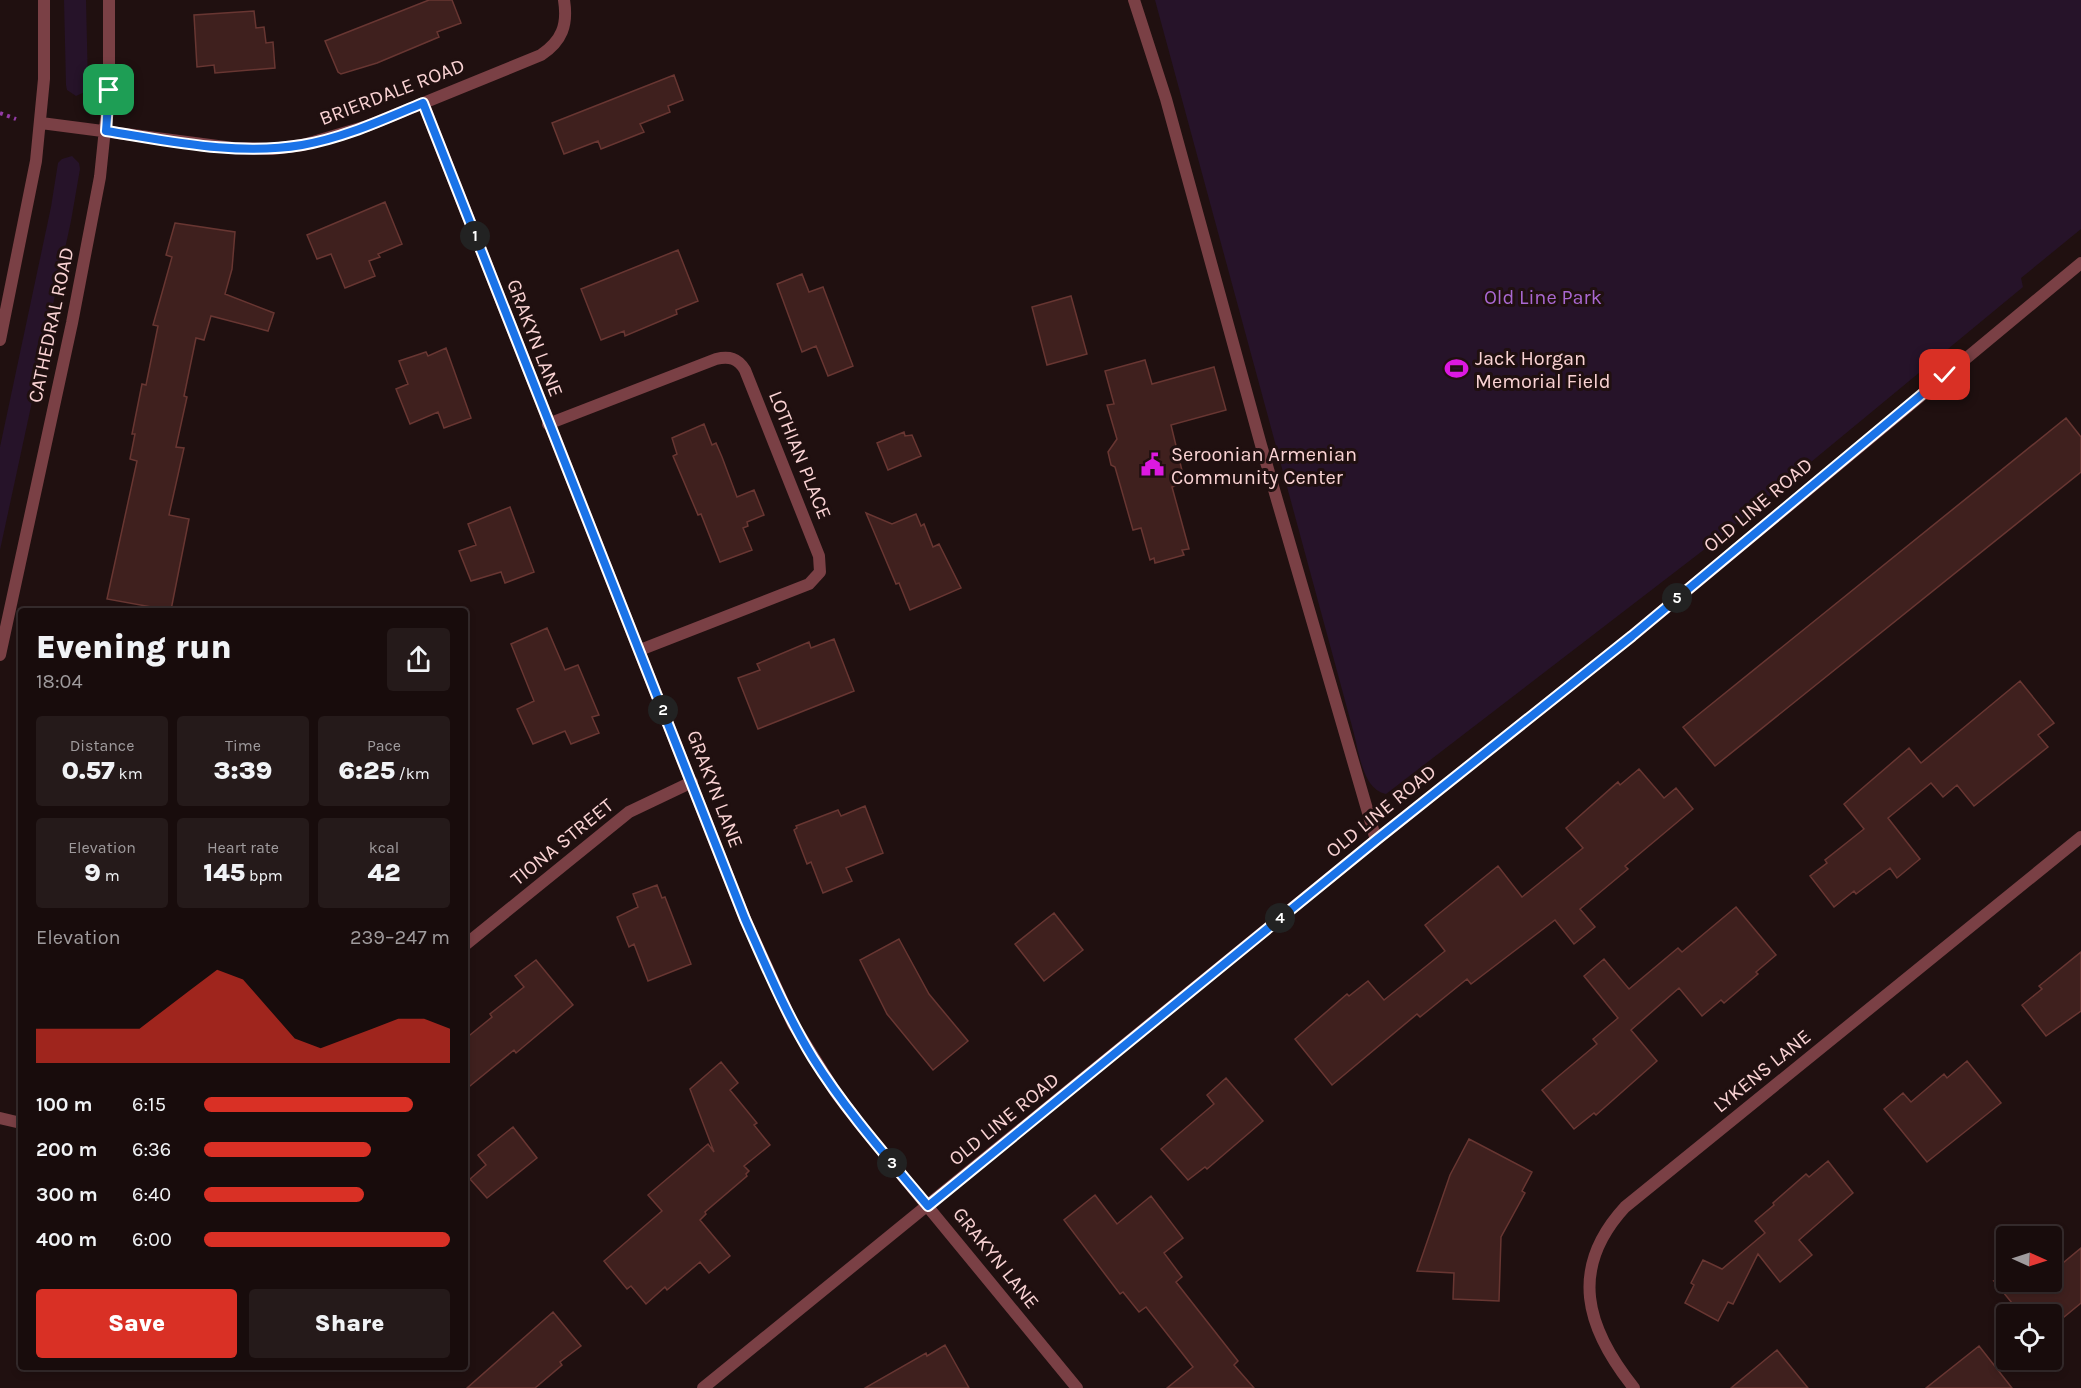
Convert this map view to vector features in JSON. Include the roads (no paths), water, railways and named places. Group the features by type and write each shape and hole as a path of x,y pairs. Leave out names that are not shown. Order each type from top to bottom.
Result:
{"street":[{"path":"0,340 31,192 41,123 44,80 44,0"},
{"name":"CATHEDRAL ROAD","path":"0,655 88,244 106,131 110,58 109,0"},
{"name":"BRIERDALE ROAD","path":"41,123 189,144 272,149 334,138 542,55 556,45 564,31 566,13 564,0"},
{"path":"1134,0 1166,99 1261,445 1376,840"},
{"name":"GRAKYN LANE","path":"423,103 745,919 793,1024 836,1093 1077,1388"},
{"name":"OLD LINE ROAD","path":"704,1388 1376,840 1632,636 2081,263"},
{"name":"LOTHIAN PLACE","path":"548,424 716,359 734,358 745,370 819,556 820,572 809,584 640,650"},
{"name":"TIONA STREET","path":"468,943 629,812 692,782"},
{"name":"LYKENS LANE","path":"1634,1388 1611,1357 1592,1318 1590,1297 1596,1252 1604,1234 1615,1219 1625,1207 2081,837"},
{"path":"0,1118 18,1122"}],"place":[{"name":"Jack Horgan Memorial Field","path":"1457,369"},
{"name":"Seroonian Armenian Community Center","path":"1153,465"}],"park label":[{"name":"Old Line Park","path":"1543,297"}]}
